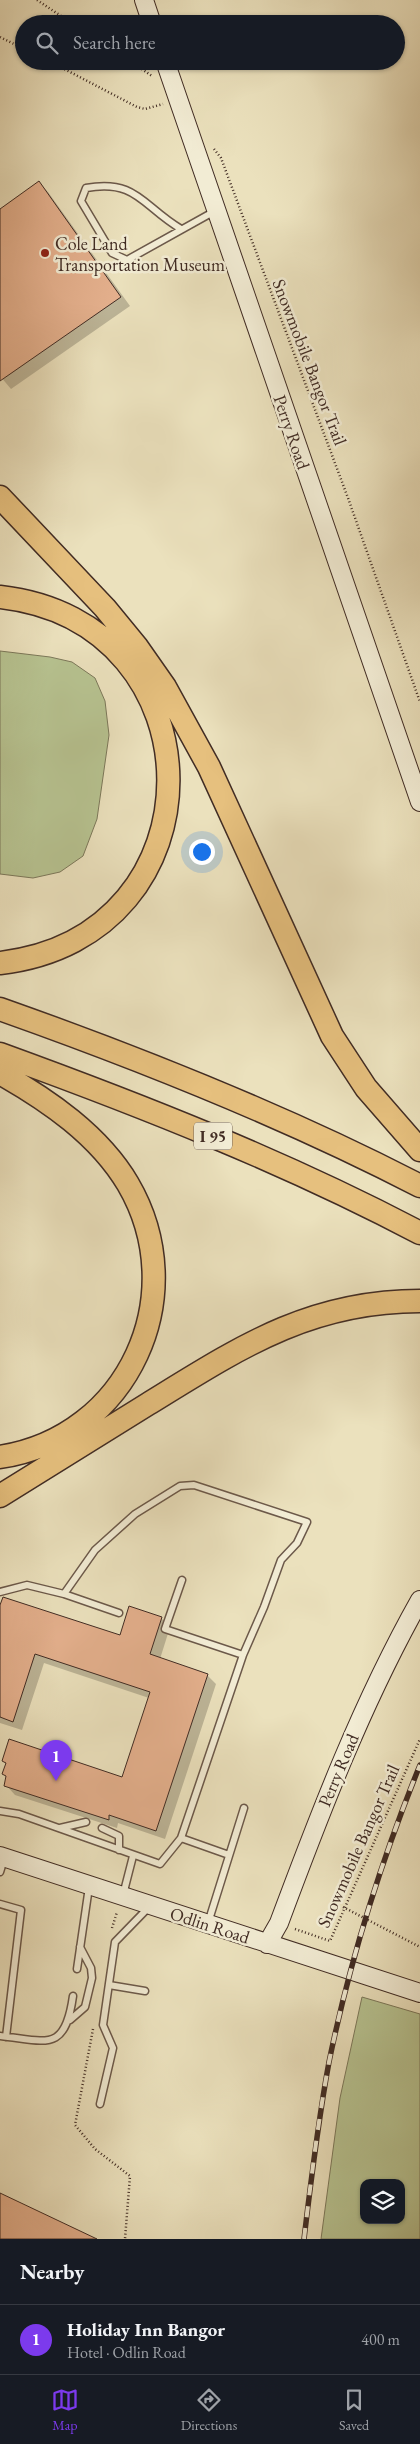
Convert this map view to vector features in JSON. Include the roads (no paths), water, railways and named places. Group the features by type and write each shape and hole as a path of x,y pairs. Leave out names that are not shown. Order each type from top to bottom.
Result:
{"highway":[{"path":"0,497 105,608 137,647 165,687 209,766 332,1036 370,1094 420,1150"},
{"path":"0,597 31,603 61,613 90,629 116,652 140,681 155,711 166,746 169,783 166,818 156,850 141,878 121,905 98,926 69,944 41,956 0,963"},
{"name":"I 95","path":"0,1009 205,1085 312,1133 420,1186"},
{"name":"I 95","path":"0,1054 236,1145 420,1233"},
{"path":"0,1073 44,1100 72,1122 121,1173 143,1218 150,1244 154,1275 153,1303 144,1337 132,1364 112,1394 82,1423 54,1440 23,1452 0,1457"},
{"path":"0,1496 207,1367 266,1334 307,1318 337,1310 378,1303 420,1301"}],"street":[{"path":"144,0 149,15"},
{"name":"Perry Road","path":"168,70 420,802"},
{"name":"Perry Road","path":"267,1944 279,1923 343,1756 386,1663 420,1600"},
{"name":"Odlin Road","path":"2,1862 89,1885 420,1993"}],"lane":[{"path":"181,229 166,220 137,194 107,184 86,188 81,202 112,253 128,260 216,210"},
{"path":"0,1811 20,1814 133,1856 160,1864 181,1838 243,1656 281,1560 297,1543 307,1522 194,1485 180,1486 135,1514 95,1550 64,1594"},
{"path":"182,1580 165,1629 243,1656"},
{"path":"0,1592 27,1585 64,1594 119,1613"},
{"path":"207,1924 244,1808"},
{"path":"58,1828 86,1822"},
{"path":"102,1828 119,1836 119,1850"},
{"path":"181,1838 229,1854"},
{"path":"122,1896 133,1856"},
{"path":"77,1969 89,1885"},
{"path":"0,1904 21,1910 3,2036 50,2040 61,2035 69,2021 85,2007 92,1978 91,1968 80,1947"},
{"path":"100,2104 113,2048 103,2025 115,1942 150,1906"},
{"path":"109,1985 145,1991"},
{"path":"69,2021 73,1996"}],"railway":[{"path":"304,2239 325,2084 337,2024 368,1911 392,1838 420,1765"}],"place":[{"name":"Cole Land Transportation Museum","path":"45,253"},
{"name":"Holiday Inn Bangor","path":"56,1781"}]}
